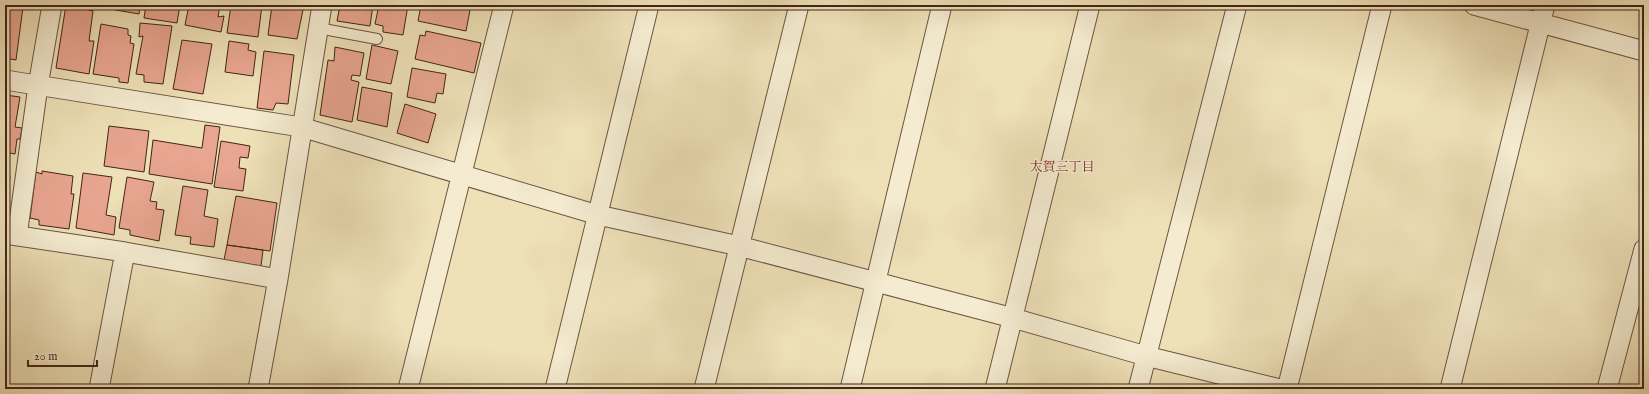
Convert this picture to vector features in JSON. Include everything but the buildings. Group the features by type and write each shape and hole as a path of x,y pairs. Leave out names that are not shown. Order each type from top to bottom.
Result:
{"street":[{"path":"52,5 11,235 125,252 278,279"},
{"path":"258,389 278,279 301,127 322,5"},
{"path":"408,389 504,5"},
{"path":"555,389 649,5"},
{"path":"704,389 799,5"},
{"path":"850,389 942,5"},
{"path":"995,389 1090,5"},
{"path":"1138,389 1237,5"},
{"path":"1287,389 1382,5"},
{"path":"1474,5 1644,51"},
{"path":"1450,389 1545,5"},
{"path":"5,80 301,127 598,215 739,246 1013,318 1146,356 1280,389"},
{"path":"1607,389 1644,249"},
{"path":"99,389 125,252"}],"lane":[{"path":"318,28 376,39"}],"district":[{"name":"太賀三丁目","path":"1062,167"}]}
